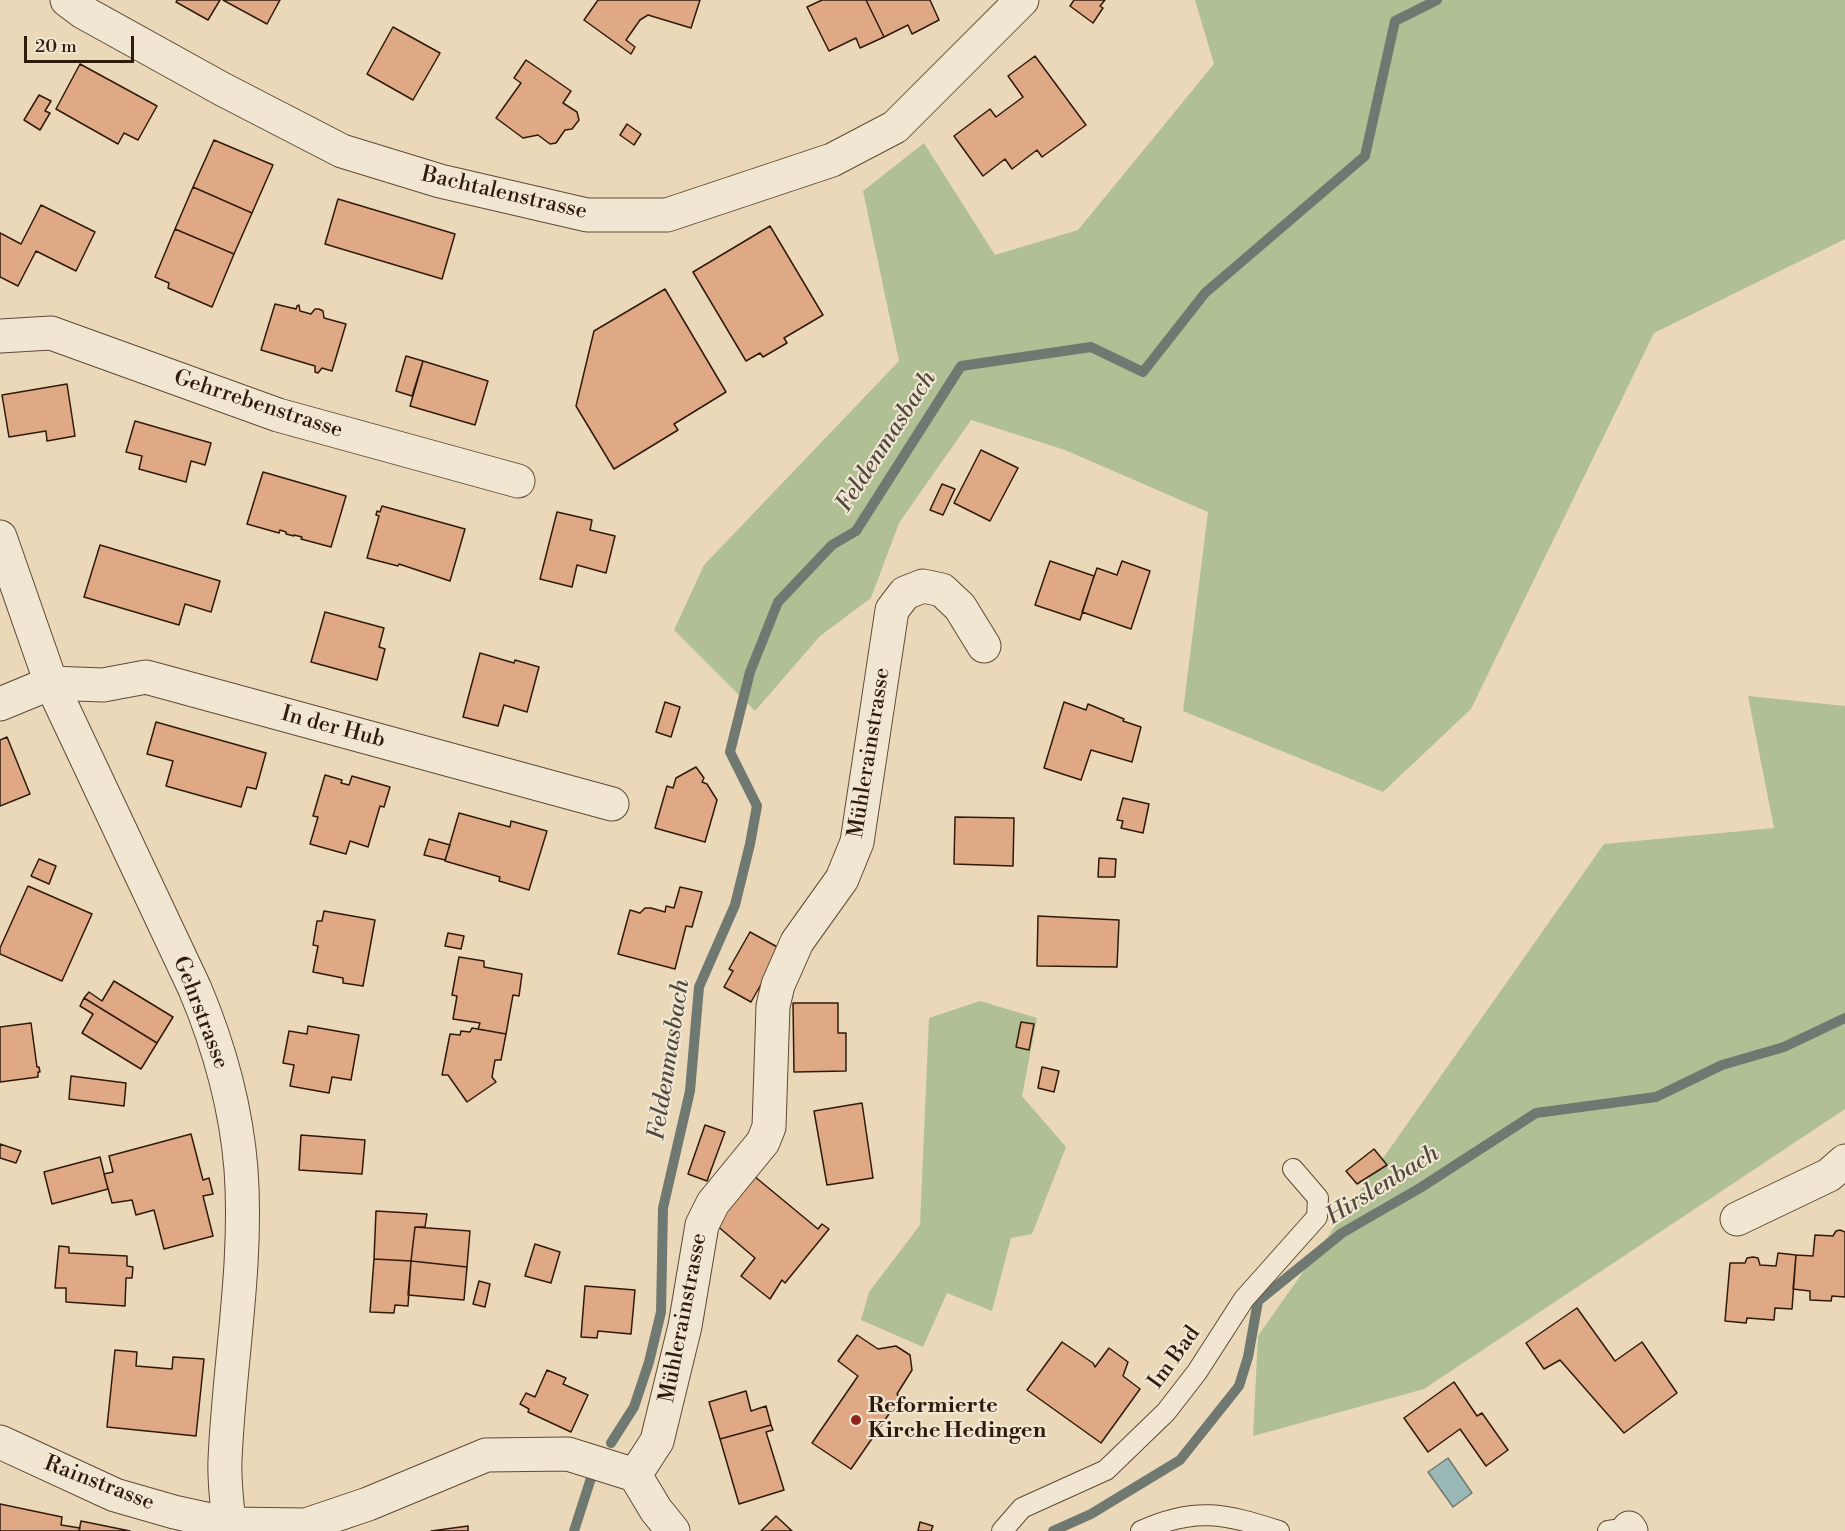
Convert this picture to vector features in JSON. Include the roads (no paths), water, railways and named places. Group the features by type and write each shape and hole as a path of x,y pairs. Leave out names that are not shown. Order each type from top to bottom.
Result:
{"street":[{"name":"Bachtalenstrasse","path":"67,0 83,12 222,89 342,151 440,181 587,215 667,214 832,160 895,127 1022,0"},
{"name":"Gehrrebenstrasse","path":"0,336 51,333 278,415 518,481"},
{"name":"Gehrstrasse","path":"0,537 51,683 210,1025 232,1103 241,1169 242,1233 225,1463 230,1528"},
{"name":"Mühlerainstrasse","path":"635,1475 657,1441 686,1326 702,1225 713,1203 763,1142 769,1127 773,1006 778,985 797,942 842,879 857,842 892,610 905,593 923,586 942,590 960,608 984,646"},
{"name":"In der Hub","path":"51,683 103,685 146,677 612,804"},
{"path":"0,704 51,683"},
{"path":"1737,1219 1829,1175 1845,1161"},
{"name":"Rainstrasse","path":"0,1443 115,1495 230,1528 306,1525 368,1504 486,1455 568,1454 635,1475"},
{"path":"635,1475 656,1510 673,1531"}],"lane":[{"name":"Im Bad","path":"1002,1531 1022,1508 1106,1470 1172,1404 1197,1372 1244,1299 1317,1217 1318,1198 1293,1169"},
{"path":"1141,1531 1159,1522 1192,1515 1232,1516 1280,1531"}],"water":[{"path":"1448,1458 1472,1493 1453,1507 1428,1472"}],"waterway":[{"name":"Feldenmasbach","path":"611,1443 634,1407 649,1362 661,1312 663,1208 690,1091 699,987 735,905 757,806 730,752 750,672 778,602 832,545 856,531 961,366 1091,347 1143,372 1205,293 1365,156 1395,21 1437,0"},
{"name":"Hirslenbach","path":"1053,1531 1091,1514 1180,1460 1239,1386 1248,1357 1258,1301 1342,1233 1420,1188 1536,1113 1656,1097 1722,1065 1784,1047 1845,1018"},
{"name":"Feldenmasbach","path":"574,1531 592,1475"}],"place":[{"name":"Reformierte Kirche Hedingen","path":"856,1420"}]}
